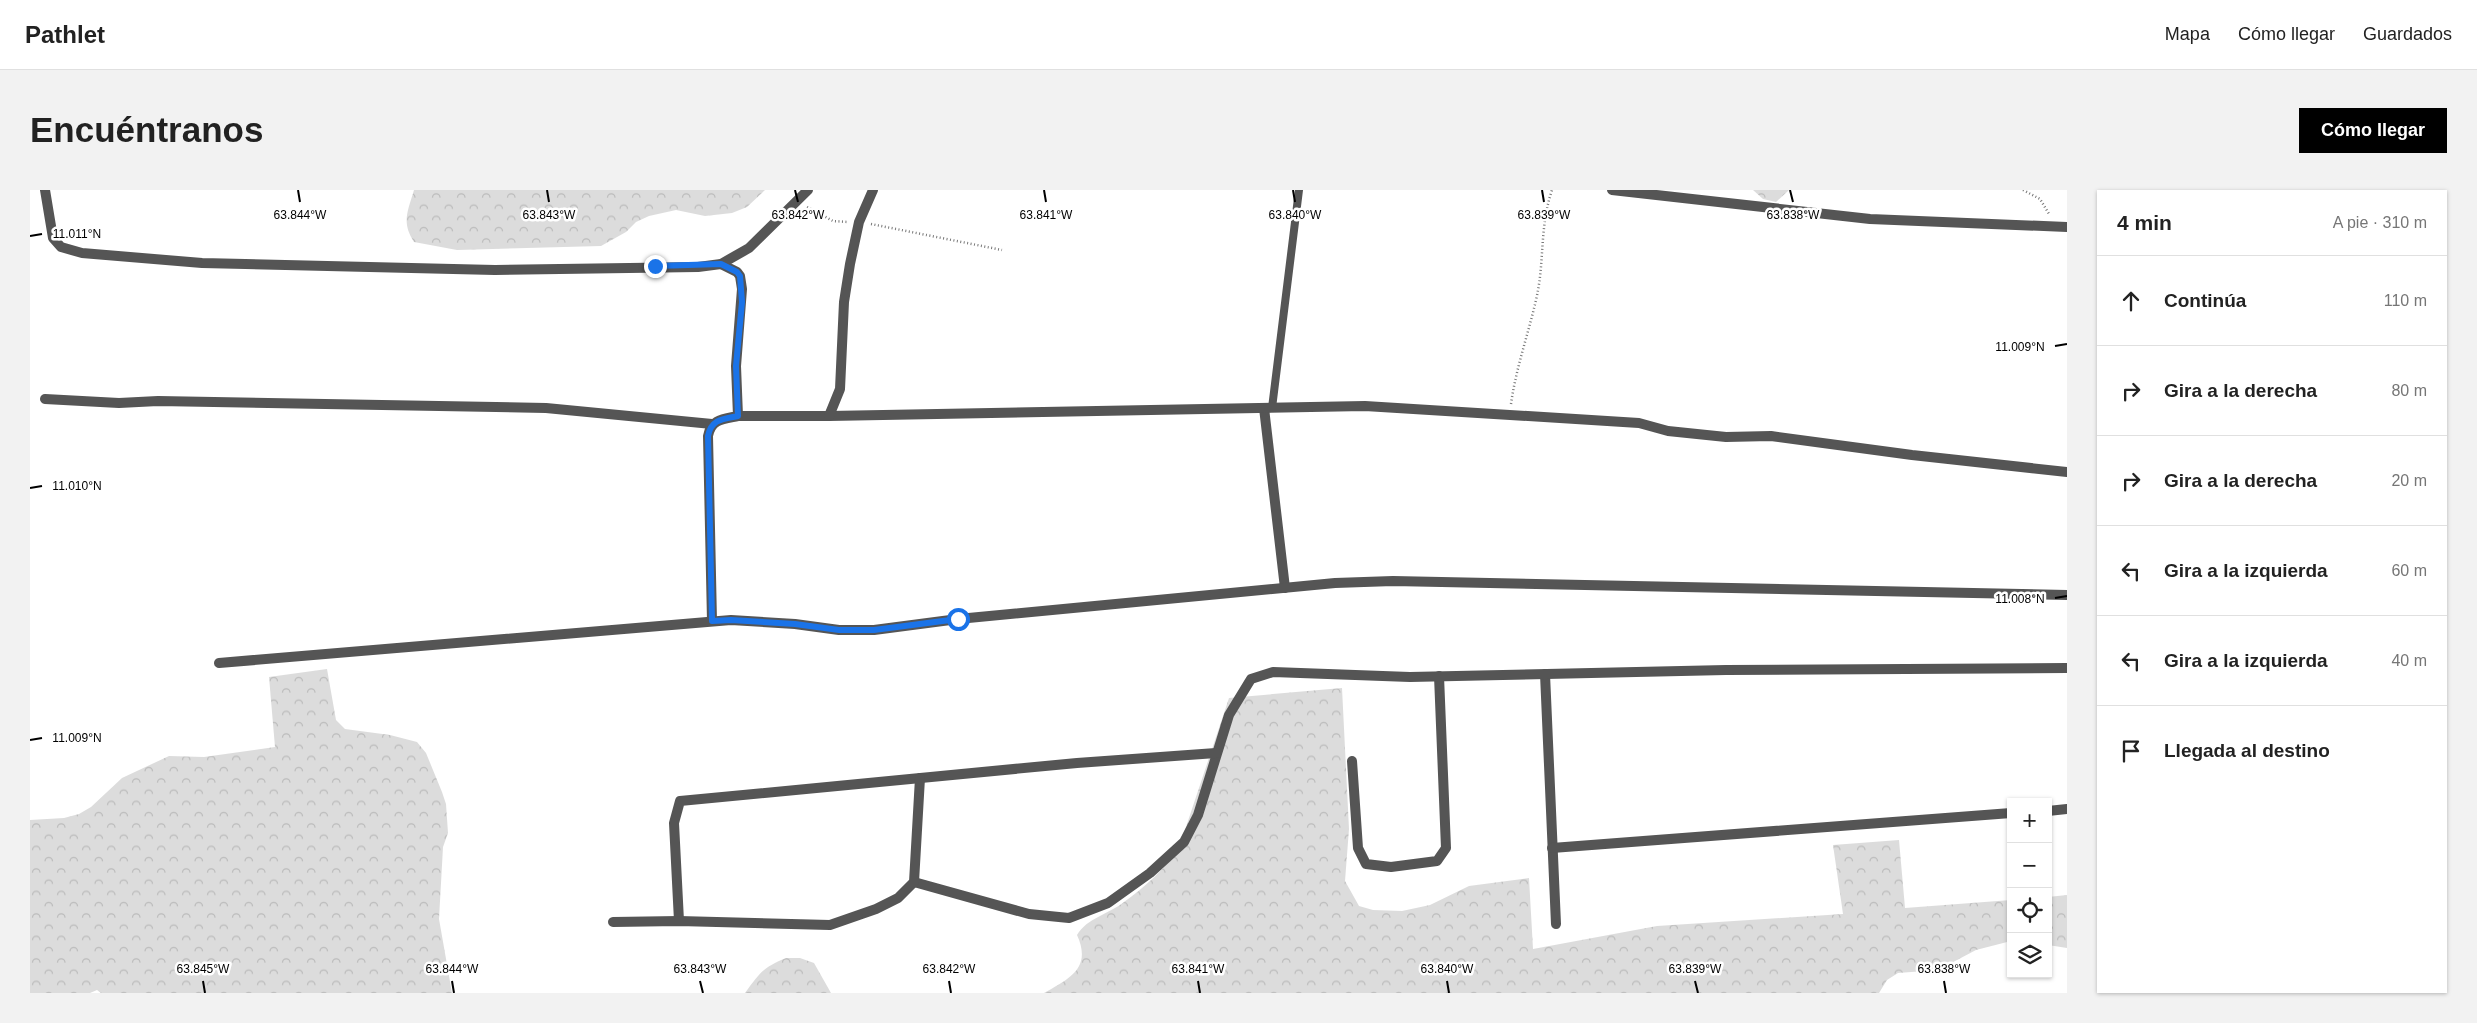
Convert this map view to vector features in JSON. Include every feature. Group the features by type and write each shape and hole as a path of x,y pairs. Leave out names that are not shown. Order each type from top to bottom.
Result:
{"street":[{"path":"45,190 53,238 61,247 82,253 202,263 495,270 721,264 749,248 798,202 808,190"},
{"path":"829,416 840,389 844,302 859,222 873,190"},
{"path":"1612,190 1870,219 2067,227"},
{"path":"721,264 737,272 740,276 742,289 736,366 738,416"},
{"path":"45,400 119,403 158,401 536,408 712,424 738,416 1365,406 1639,423 1668,431 1726,436 1771,436 1912,455 2067,472"},
{"path":"1268,408 1285,588"},
{"path":"712,424 708,436 712,621"},
{"path":"219,663 731,620 795,624 839,630 874,630 958,619 1335,583 1447,581 2067,595"},
{"path":"914,882 1029,914 1070,918 1108,903 1150,874 1184,842 1198,814 1216,753 1230,715 1251,679 1273,672 1439,676 1735,670 2067,668"},
{"path":"1545,674 1556,924"},
{"path":"1352,760 1358,848 1366,864 1391,867 1438,861 1446,848 1439,676"},
{"path":"679,921 674,823 680,800 1216,753"},
{"path":"613,922 679,921 830,926 876,910 898,898 914,882 920,778"},
{"path":"2052,811 2067,809"},
{"path":"1552,848 2007,813"}],"lane":[{"path":"1268,408 1299,190"}],"path":[{"path":"1510,416 1514,382 1536,299 1545,212 1552,190"},
{"path":"2023,190 2040,199 2052,218 2052,226"},
{"path":"798,202 833,221 859,222 1002,250"}],"green space":[{"path":"414,190 765,190 747,207 732,213 705,216 676,210 649,216 636,222 626,232 601,246 457,250 414,242 408,228 407,216"},
{"path":"1753,190 1789,190 1776,202 1763,199"},
{"path":"327,669 336,720 345,729 390,735 417,742 426,753 442,792 446,804 448,833 443,847 439,919 452,993 101,993 97,990 90,993 30,993 30,820 64,818 79,814 91,807 122,778 169,756 204,757 275,747 269,677"},
{"path":"1342,688 1349,829 1345,881 1359,906 1373,910 1402,911 1430,905 1469,886 1529,878 1533,949 1657,926 1843,914 1833,845 1899,840 1905,908 2007,900 2007,942 1976,950 1938,970 1898,973 1887,980 1879,993 1044,993 1070,977 1076,971 1082,956 1077,935 1081,929 1092,920 1118,906 1139,890 1161,870 1179,848 1229,698"},
{"path":"2067,895 2067,948 2052,946 2052,897"},
{"path":"786,958 800,958 814,963 831,993 745,993 762,972"}],"route":[{"path":"655,266 721,264 737,272 740,276 742,302 736,366 738,416 712,424 708,436 712,621 731,620 795,624 839,630 874,630 911,627 958,619"}]}
